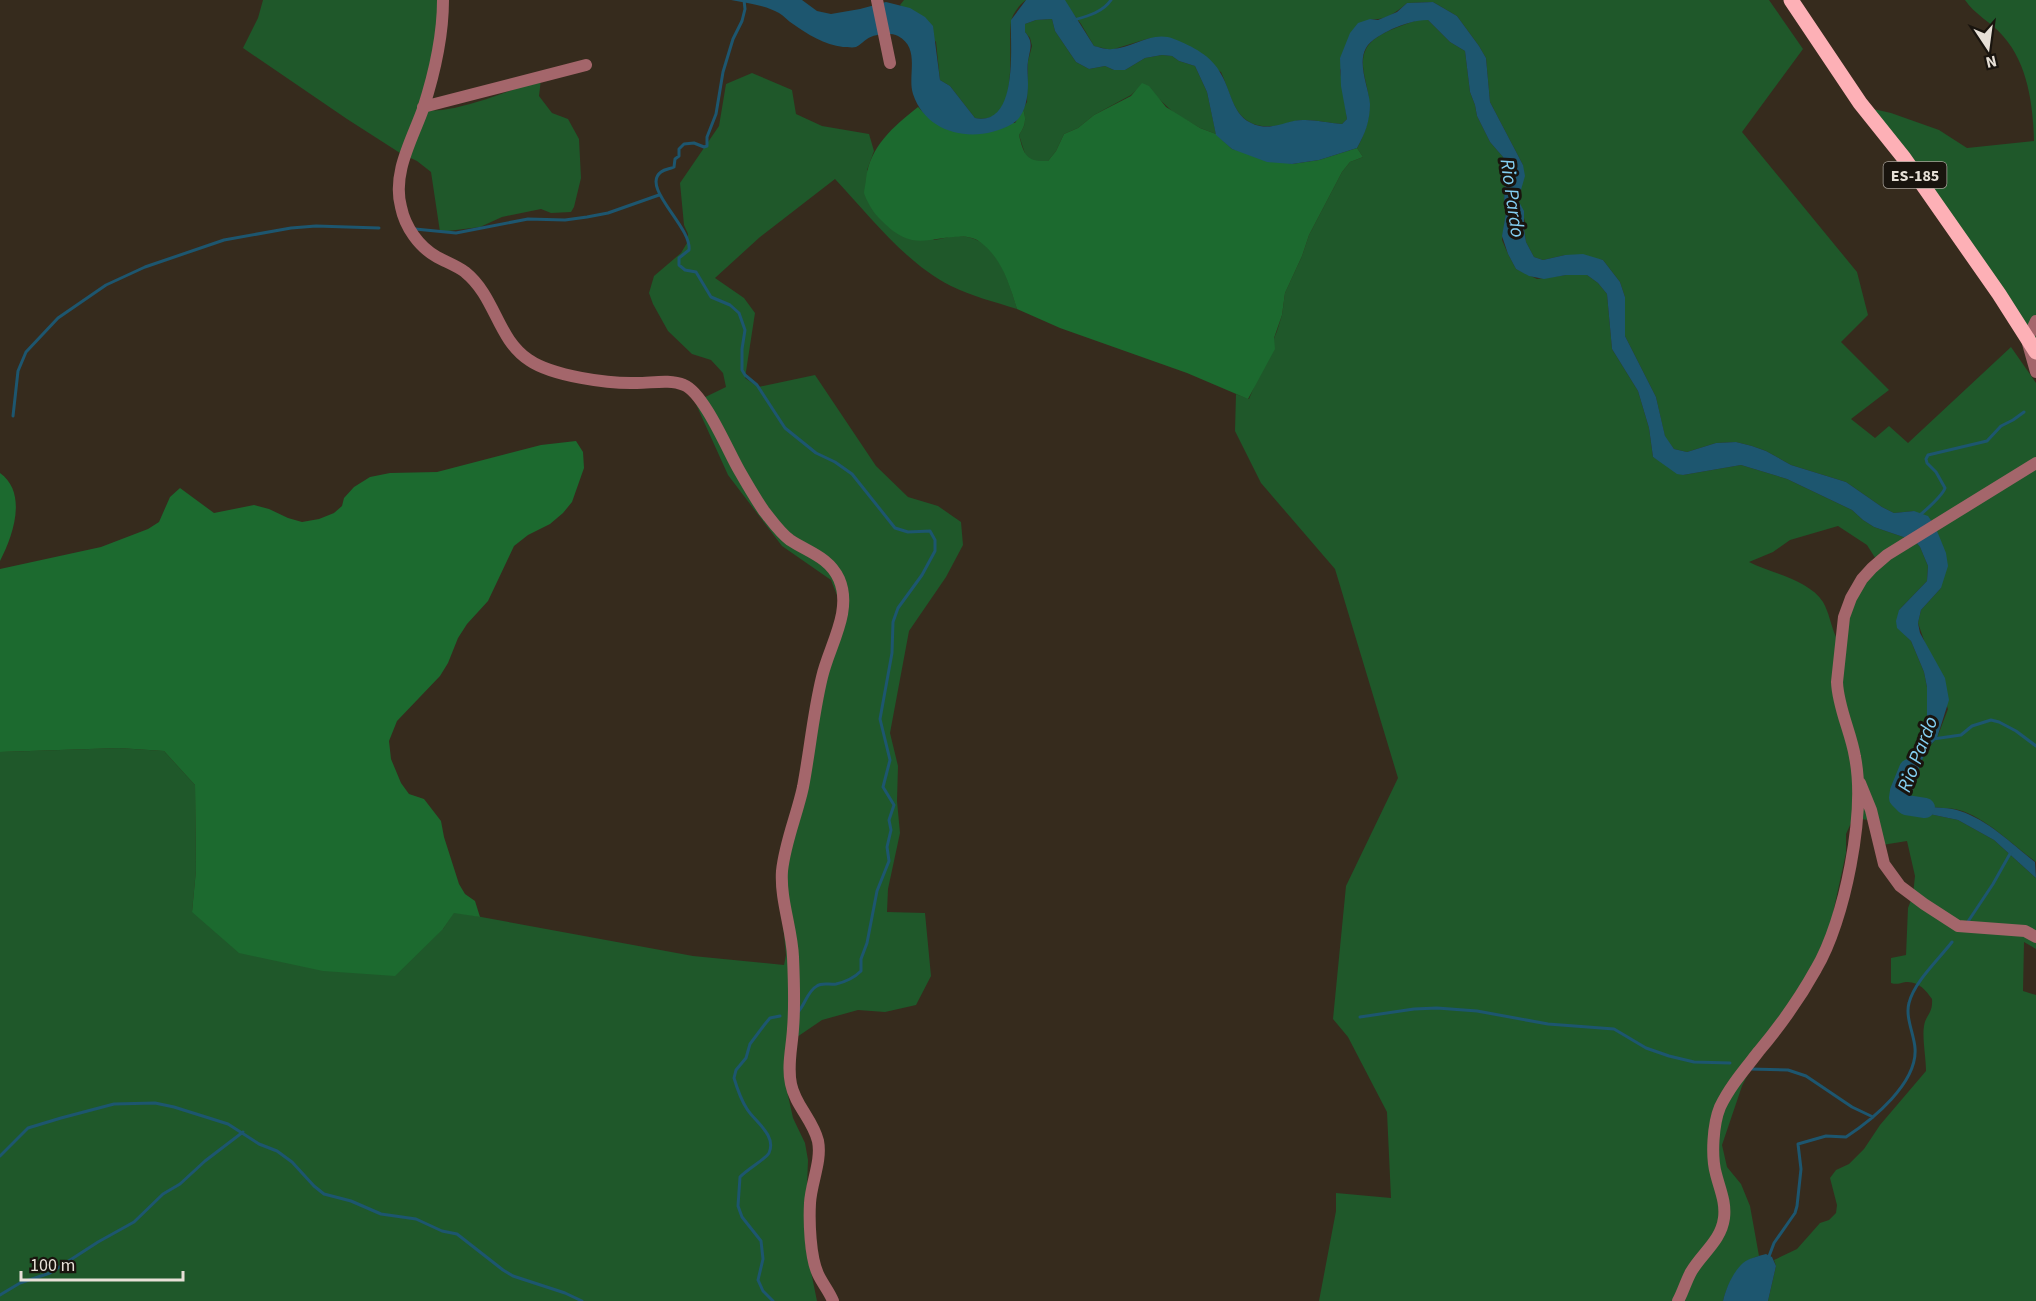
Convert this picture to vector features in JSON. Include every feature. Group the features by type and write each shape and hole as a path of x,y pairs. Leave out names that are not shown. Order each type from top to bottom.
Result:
{"main road":[{"name":"ES-185","path":"1791,0 1860,103 1904,158 1999,294 2032,346"}],"street":[{"path":"443,0 443,17 437,52 423,107 400,174 398,188 401,209 410,230 431,254 463,271 480,287 513,347 536,364 571,375 607,381 683,384 693,390 703,403 741,474 765,512 786,537 817,554 833,568 842,589 844,601 841,618 824,668 814,710 803,786 788,839 782,874 793,957 794,1024 789,1067 790,1082 798,1104 818,1141 818,1160 810,1203 813,1253 819,1276 833,1301"},
{"path":"877,1 890,63"},
{"path":"423,107 586,65"},
{"path":"2036,321 2032,346 2036,372"},
{"path":"1678,1301 1691,1271 1720,1234 1724,1222 1725,1208 1715,1172 1714,1127 1720,1108 1742,1071 1784,1018 1817,969 1835,926 1850,867 1858,779 1855,756 1838,693 1838,670 1844,617 1851,598 1862,579 1887,555 2033,463"},
{"path":"1858,779 1871,810 1884,864 1900,886 1958,926 2025,931 2036,937"}],"green space":[{"path":"263,0 442,0 425,109 449,109 465,105 500,95 541,79 539,96 552,113 568,119 579,139 581,178 571,212 551,213 541,209 502,217 480,227 440,232 431,172 417,161 400,153 347,119 243,48 258,18"},
{"path":"904,0 1026,0 1012,19 1009,83 1006,98 1000,110 990,118 975,118 950,86 940,80 936,42 900,5"},
{"path":"1063,0 1769,0 1803,49 1742,132 1857,272 1868,315 1841,342 1889,390 1851,419 1875,438 1889,426 1908,443 2011,347 2036,383 2036,862 1989,825 1969,814 1959,810 1921,805 1910,799 1922,758 1937,738 1948,709 1918,623 1921,610 1941,588 1914,511 1894,513 1846,482 1791,465 1752,446 1736,442 1716,443 1687,452 1674,449 1665,437 1656,397 1625,336 1625,297 1620,282 1603,260 1565,255 1543,260 1534,257 1526,242 1525,221 1518,200 1523,165 1490,102 1486,58 1457,16 1433,2 1407,3 1390,16 1370,19 1340,70 1347,119 1342,124 1301,120 1277,126 1260,126 1251,123 1237,110 1221,72 1150,38 1111,50 1094,46"},
{"path":"1965,0 2036,0 2036,352 1869,108 1891,113 1939,130 1967,148 2034,141 2028,86 2018,59 2003,36"},
{"path":"1052,19 1055,31 1076,62 1089,69 1105,66 1114,70 1125,70 1145,58 1162,55 1172,56 1195,66 1207,92 1216,134 1174,113 1143,84 1131,95 1094,115 1078,128 1064,134 1048,161 1036,162 1026,157 1019,135 1025,123 1023,109 1027,102 1028,61 1032,46 1025,32 1025,24 1036,20"},
{"path":"1418,20 1428,20 1450,42 1465,51 1470,92 1477,116 1490,142 1503,157 1507,167 1504,202 1506,213 1502,240 1516,269 1537,279 1587,275 1607,294 1612,349 1638,391 1649,428 1653,457 1683,475 1741,465 1787,479 1852,510 1874,527 1915,541 1920,547 1928,566 1927,581 1899,610 1905,635 1911,641 1924,672 1927,687 1927,719 1917,744 1908,758 1901,779 1915,811 1958,820 1994,840 2036,878 2036,949 2024,942 2023,991 2036,995 2036,1301 1768,1301 1776,1266 1774,1260 1797,1249 1820,1223 1829,1220 1836,1213 1837,1205 1830,1178 1836,1170 1849,1164 1864,1149 1880,1125 1926,1071 1924,1031 1932,999 1924,989 1914,983 1891,983 1891,958 1906,955 1908,908 1913,895 1915,876 1907,841 1876,846 1869,820 1860,819 1851,823 1846,834 1846,853 1830,927 1809,976 1758,1054 1742,1086 1722,1145 1727,1167 1741,1184 1750,1206 1759,1256 1746,1262 1735,1273 1723,1301 1319,1301 1336,1211 1336,1193 1391,1198 1387,1112 1348,1037 1333,1019 1346,886 1398,778 1335,569 1261,483 1235,431 1236,394 1249,399 1277,331 1285,293 1309,235 1342,172 1350,162 1363,157 1357,148 1365,131 1369,112 1363,68 1366,49 1382,35","holes":["1838,526 1867,545 1879,564 1847,611 1836,637 1825,606 1817,594 1789,578 1749,562 1773,552 1790,540"]},
{"path":"752,73 792,90 796,114 822,126 869,134 874,151 867,170 934,240 954,236 970,238 982,243 991,251 1004,272 1017,309 967,293 934,276 888,237 835,179 760,237 715,278 744,298 755,313 745,378 758,387 815,375 876,466 908,497 938,506 961,522 963,545 946,577 909,631 890,733 898,766 897,801 900,833 888,889 887,912 925,913 931,976 916,1005 885,1012 858,1010 822,1020 797,1037 787,1091 793,1118 805,1143 808,1160 805,1242 817,1301 0,1301 0,752 119,748 164,751 195,785 196,870 192,912 443,929 454,912 693,956 784,965 786,955 780,894 842,608 831,580 782,546 728,475 695,402 726,387 723,373 711,360 692,354 668,331 649,293 654,276 681,253 687,243 688,234 684,225 680,183 719,126 726,84"},
{"path":"1142,83 1149,86 1166,107 1200,128 1216,134 1232,149 1292,164 1319,160 1357,148 1363,157 1350,162 1342,172 1309,235 1285,293 1282,315 1274,338 1275,349 1248,399 1187,373 1060,328 1017,309 1008,281 988,248 973,238 957,237 920,241 902,237 878,217 864,193 868,167 878,147 900,122 918,107 929,118 1015,123 1023,109 1025,123 1019,135 1023,148 1030,158 1048,161 1064,134 1131,96"},
{"path":"576,441 583,452 584,468 572,502 550,524 528,535 514,546 488,601 467,624 458,638 440,676 397,721 389,741 391,759 401,783 409,794 424,799 441,821 459,884 465,894 475,901 480,917 454,913 443,929 395,976 323,971 239,953 192,912 196,870 195,785 164,751 119,748 0,752 0,569 101,547 148,529 159,522 170,497 180,488 214,513 254,505 302,522 334,513 342,506 344,498 354,487 370,477 390,473 437,472 541,445"},
{"path":"0,473 9,481 16,503 13,527 0,561"}],"water":[{"path":"731,0 802,0 817,11 831,14 886,2 910,8 925,17 933,26 940,80 950,86 975,118 989,117 999,110 1005,98 1011,65 1011,20 1026,0 1065,0 1094,46 1105,49 1120,48 1151,38 1166,37 1201,52 1217,68 1234,105 1244,118 1251,123 1266,127 1299,120 1342,124 1347,119 1341,86 1340,58 1350,33 1358,23 1370,19 1378,20 1397,12 1407,3 1433,2 1457,16 1486,58 1490,102 1523,165 1525,176 1518,200 1524,211 1526,242 1534,257 1543,260 1583,254 1603,260 1620,282 1625,297 1625,336 1656,397 1665,436 1674,449 1687,452 1716,443 1736,442 1752,446 1791,465 1846,482 1894,513 1914,511 1928,516 1935,526 1946,553 1948,566 1941,588 1921,610 1918,623 1920,633 1945,678 1949,700 1937,738 1927,749 1917,771 1910,799 1921,805 1954,809 1980,820 2035,862 2036,878 1994,840 1958,820 1915,811 1905,807 1901,802 1898,791 1901,779 1908,758 1917,744 1927,719 1927,687 1924,672 1911,641 1897,628 1896,621 1899,610 1927,581 1928,566 1920,547 1915,541 1874,527 1852,510 1787,479 1741,465 1683,475 1677,474 1653,457 1649,428 1638,391 1612,349 1607,294 1587,275 1566,275 1544,279 1529,276 1516,269 1508,254 1502,236 1506,213 1504,202 1506,167 1503,157 1490,142 1477,116 1470,92 1465,51 1450,42 1428,20 1392,29 1366,48 1363,69 1370,110 1367,127 1357,148 1319,160 1292,164 1267,162 1232,149 1216,135 1207,92 1195,66 1172,56 1162,55 1145,58 1125,70 1114,70 1105,66 1089,69 1076,62 1055,31 1052,19 1036,20 1025,24 1025,32 1030,39 1031,46 1027,95 1020,117 1012,124 998,130 984,134 969,134 941,127 929,119 920,108 913,94 909,48 898,36 887,34 874,36 855,47 836,46 810,35 774,10"},
{"path":"1766,1254 1772,1257 1776,1266 1768,1301 1723,1301 1730,1280 1739,1267 1748,1260"}],"waterway":[{"path":"744,0 745,9 742,21 733,39 723,72 716,114 707,137 707,146 694,143 684,144 679,149 679,156 675,159 674,167 664,170 656,179 661,197 688,241 689,250 679,258 679,265 685,270 696,272 711,297 730,305 739,313 745,330 742,370 757,385 785,428 816,453 852,474 895,528 908,532 930,531 935,540 935,551 922,575 898,608 893,622 892,653 880,719 890,760 883,787 894,805 889,820 891,830 887,847 889,861 877,891 867,943 861,959 861,971 843,982 817,986 811,991 797,1013"},
{"path":"1074,20 1099,11 1111,0"},
{"path":"415,229 456,233 528,219 565,220 587,217 608,213 659,195"},
{"path":"13,416 18,371 26,352 58,318 106,285 145,267 224,240 316,226 379,228"},
{"path":"1920,515 1945,488 1936,472 1927,463 1928,455 1987,441 2001,426 2024,412"},
{"path":"1933,739 1961,735 1972,726 1991,720 2016,731 2036,746"},
{"name":"Rio Pardo","path":"1909,769 1899,798 1906,805 1925,808"},
{"path":"1967,923 2011,852"},
{"path":"1768,1259 1774,1243 1795,1213 1797,1206 1801,1169 1798,1144 1826,1136 1846,1137 1880,1111 1901,1087 1914,1061 1915,1048 1908,1014 1909,1003 1921,979 1952,942"},
{"path":"1360,1017 1414,1009 1477,1011 1548,1024 1614,1029 1646,1048 1669,1056 1694,1062 1730,1063"},
{"path":"773,1301 763,1291 758,1280 763,1259 761,1241 742,1217 738,1206 740,1177 769,1153 770,1140 745,1105 734,1078 736,1070 746,1058 750,1044 770,1018 780,1016"},
{"path":"1750,1069 1788,1070 1806,1076 1852,1107 1873,1117"},
{"path":"0,1156 28,1128 61,1118 114,1104 155,1103 174,1107 228,1124 259,1144 277,1151 292,1162 324,1194 351,1201 381,1214 416,1219 442,1231 457,1234 513,1276 582,1301"},
{"path":"0,1295 20,1283 50,1273 134,1222 163,1194 180,1184 205,1161 243,1132"}]}
